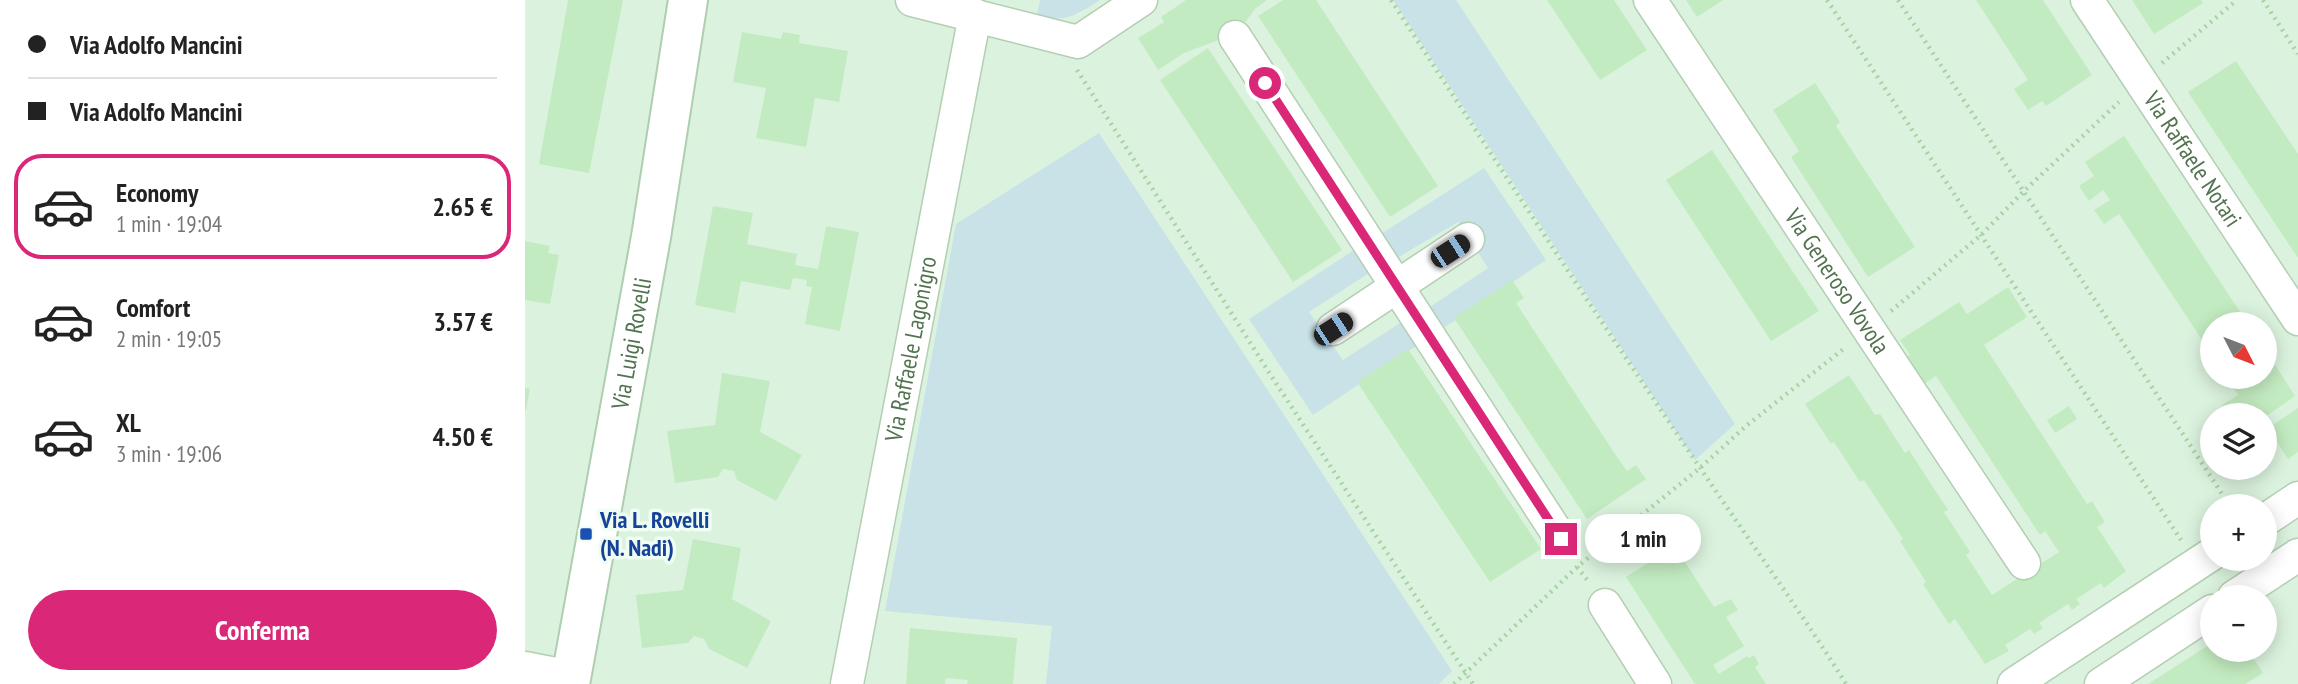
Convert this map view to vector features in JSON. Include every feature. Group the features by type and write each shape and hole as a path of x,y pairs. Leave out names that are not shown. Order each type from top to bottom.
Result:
{"street":[{"name":"Via Luigi Rovelli","path":"571,681 651,237 688,0"},
{"path":"912,0 1078,42 1141,0"},
{"name":"Via Generoso Vovola","path":"1650,0 2024,563"},
{"name":"Via Raffaele Notari","path":"2087,0 2298,320"},
{"name":"Via Raffaele Lagonigro","path":"847,684 975,15"},
{"path":"1235,37 1561,539"},
{"path":"1333,329 1468,239"},
{"path":"2277,512 2298,498"},
{"path":"2252,585 2298,555"},
{"path":"2014,684 2200,562"},
{"path":"1605,605 1655,684"},
{"path":"2077,643 2103,684 2200,619"},
{"path":"525,668 571,681"}],"path":[{"path":"1391,0 1551,247 1806,620 1846,684"},
{"path":"1827,0 2200,552"},
{"path":"1898,0 2222,494"},
{"path":"2263,0 2298,54"},
{"path":"1057,36 1269,374 1473,684"},
{"path":"1561,539 1577,567 1605,605"}],"shaded area":[{"path":"525,0 1040,0 1036,16 1079,14 1100,0 2298,0 2298,684 525,684"},
{"path":"1040,0 1100,0 1077,14 1056,18 1036,17"},
{"path":"1393,0 1456,0 1735,424 1695,460"},
{"path":"1099,133 1452,671 1439,684 1046,684 1052,626 885,611 956,224"},
{"path":"1484,168 1546,260 1445,327 1430,307 1488,268 1458,222 1397,258 1381,234"},
{"path":"1354,250 1369,273 1309,312 1343,360 1403,321 1418,345 1313,415 1249,319"}],"building":[{"path":"568,0 623,0 589,173 539,164"},
{"path":"1186,0 1267,0 1255,9 1246,21 1216,41 1184,53 1158,70 1138,38 1164,22 1161,17"},
{"path":"1283,0 1316,0 1438,186 1390,217 1258,16"},
{"path":"1547,0 1614,0 1647,50 1600,80"},
{"path":"1686,0 1723,0 1697,17"},
{"path":"1976,0 2043,0 2092,75 2046,106 2042,101 2028,110 2014,89 2028,80"},
{"path":"2132,0 2201,0 2203,3 2154,34"},
{"path":"742,32 781,39 783,32 800,35 799,43 848,51 839,102 815,98 806,147 756,138 766,88 733,82"},
{"path":"1208,48 1342,250 1293,282 1160,80"},
{"path":"2236,61 2298,154 2298,258 2188,92"},
{"path":"1815,83 1840,122 1836,126 1915,247 1868,277 1791,157 1799,151 1773,110"},
{"path":"2124,136 2240,312 2200,312 2200,337 2119,214 2104,224 2094,210 2110,200 2103,190 2089,201 2079,186 2094,176 2085,162"},
{"path":"1712,150 1819,311 1771,341 1666,180"},
{"path":"713,206 753,213 747,244 797,254 795,265 818,269 826,226 859,232 840,331 805,324 812,287 806,286 807,280 793,278 790,290 741,281 735,313 695,305"},
{"path":"525,241 550,246 548,253 559,255 550,304 525,300"},
{"path":"1512,280 1524,298 1516,303 1615,454 1627,471 1636,465 1646,479 1587,519 1454,318"},
{"path":"2008,287 2027,317 1984,345 2087,504 2092,501 2105,522 2097,527 2126,571 2104,588 2101,583 2076,599 2080,604 2072,610 2068,604 2039,623 2043,628 2034,634 2030,629 2005,645 2009,651 1985,664 1955,619 1949,624 1923,584 1926,582 1900,541 1903,539 1864,480 1860,482 1805,404 1849,375 1875,415 1880,414 1905,453 1909,450 1948,510 1944,512 1970,552 1966,555 1992,595 2059,552 2045,531 2040,535 1936,376 1921,386 1904,359 1910,355 1900,340 1959,302 1967,314"},
{"path":"1408,349 1541,549 1490,582 1357,382"},
{"path":"2277,368 2295,396 2277,409 2277,403 2225,403 2238,395 2234,389 2277,389"},
{"path":"722,373 770,381 760,432 802,455 776,501 737,480 734,471 723,469 718,477 675,483 667,431 715,425"},
{"path":"525,388 530,389 526,410 525,410"},
{"path":"2069,406 2077,419 2055,433 2047,420"},
{"path":"2298,408 2298,452 2288,459 2277,442 2277,422"},
{"path":"693,539 741,548 732,599 771,621 747,668 709,649 704,639 694,636 688,643 642,648 636,595 683,590"},
{"path":"1683,541 1694,556 1685,562 1714,607 1731,599 1738,610 1726,617 1744,646 1713,665 1719,674 1747,656 1749,658 1754,655 1759,664 1755,667 1766,684 1695,684 1626,577"},
{"path":"910,628 1017,638 1013,684 967,684 968,680 946,678 945,684 906,684"},
{"path":"2200,651 2200,662 2256,662 2263,673 2245,684 2148,684"}],"place":[{"name":"Via L. Rovelli (N. Nadi)","path":"586,534"}],"route":[{"path":"1265,83 1561,539"}]}
